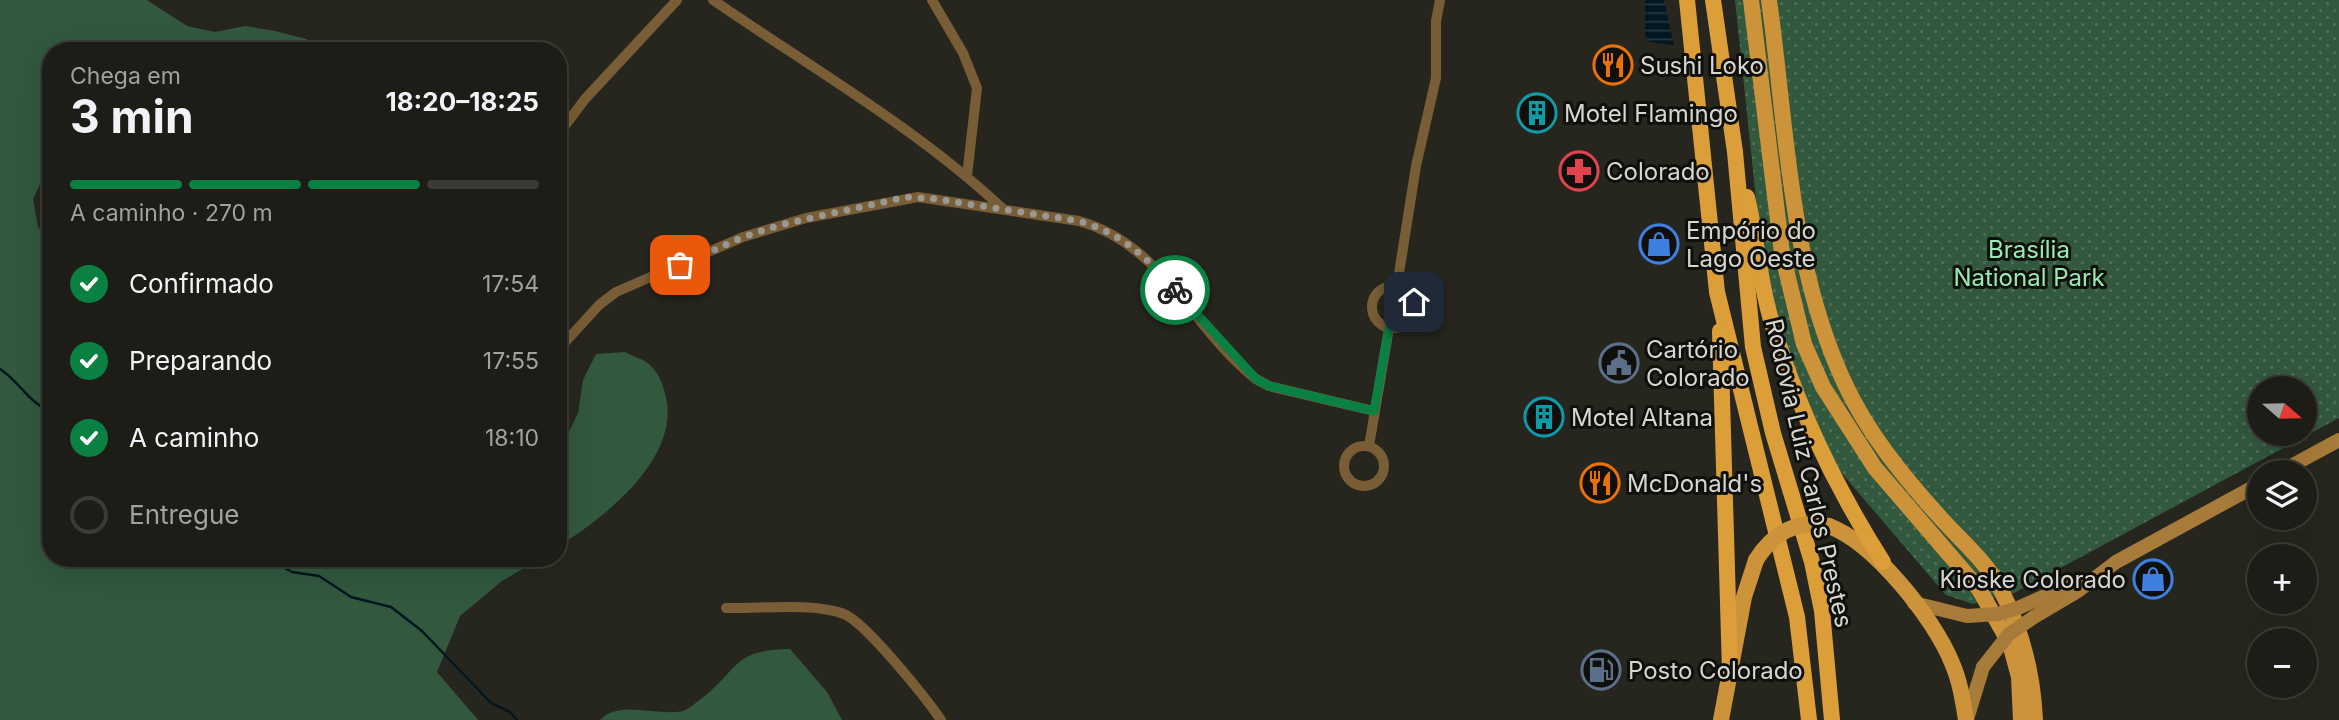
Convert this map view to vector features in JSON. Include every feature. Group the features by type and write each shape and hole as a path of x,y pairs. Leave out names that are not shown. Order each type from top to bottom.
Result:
{"highway":[{"path":"1687,0 1720,307 1730,671"},
{"path":"1713,0 1735,152 1750,210 1766,299 1785,361 1834,477 1883,562"},
{"name":"Rodovia Luiz Carlos Prestes","path":"1735,152 1753,347 1773,433 1812,562 1822,611 1832,720"},
{"name":"Rodovia Luiz Carlos Prestes","path":"1720,307 1797,617 1808,720"}],"main road":[{"path":"1751,0 1782,253 1804,344 1823,387 1875,468 1979,589 2010,644 2019,677 2021,720"},
{"path":"1769,0 1799,239 1808,286 1822,329 1845,384 1870,430 1895,466 2000,587 2027,653 2035,720"},
{"path":"2302,460 2339,440"},
{"path":"1914,603 1968,616 1998,614 2093,578 2247,491"},
{"path":"1721,720 1744,597 1759,562 1772,538 1788,528 1809,523 1850,535 1883,562 1914,603 1952,662 1966,720"},
{"path":"1831,529 1862,553 1927,632 1948,668 1959,720"},
{"path":"1966,720 1983,667 2010,634 2078,591 2093,578"}],"street":[{"path":"567,123 585,99 677,0"},
{"path":"713,0 872,106 967,176 1003,209"},
{"path":"932,0 963,53 977,88 967,176"},
{"path":"1397,286 1416,166 1436,78 1436,21 1440,0"},
{"path":"567,340 599,304 616,292 743,237 780,225 906,197 1079,221 1118,236 1163,275 1256,379 1269,386 1374,411"},
{"path":"1397,286 1411,295 1415,310 1406,325 1389,328 1376,319 1373,303 1381,290 1397,286"},
{"path":"1369,446 1389,328"},
{"path":"1360,446 1369,446 1381,456 1384,471 1370,486 1355,485 1344,472 1346,455 1360,446"},
{"path":"726,608 812,609 845,614 864,629 941,720"}],"green space":[{"path":"0,0 147,0 187,26 215,32 245,26 306,39 312,42 42,42 42,180 33,199 38,227 42,232 42,567 526,567 502,581 460,616 437,672 478,720 0,720"},
{"name":"Brasília National Park","path":"1735,0 2339,0 2339,418 2317,430 2317,376 2247,376 2247,446 2287,446 2261,460 2247,460 2247,468 2014,593 1973,604 1946,595 1821,449 1786,390 1766,293"},
{"path":"625,352 649,364 663,387 667,403 666,425 660,447 632,487 595,521 567,541 567,436 578,413 583,380 596,354"},
{"path":"790,649 827,692 842,720 600,720 618,711 683,711 714,688 746,657 771,650"}],"water":[{"path":"1645,0 1664,0 1674,45 1650,42 1645,35"}],"waterway":[{"path":"0,369 42,407"},
{"path":"283,567 292,572 319,576 351,597 391,607 422,631 491,703 510,712 517,720"}],"way so far":[{"path":"680,265 743,237 780,225 906,197 918,197 1079,221 1102,228 1136,248 1175,290"}],"place":[{"name":"Sushi Loko","path":"1613,65"},
{"name":"Motel Flamingo","path":"1537,113"},
{"name":"Colorado","path":"1579,171"},
{"name":"Empório do Lago Oeste","path":"1659,244"},
{"name":"Cartório Colorado","path":"1619,363"},
{"name":"Motel Altana","path":"1544,417"},
{"name":"McDonald's","path":"1600,483"},
{"name":"Kioske Colorado","path":"2153,579"},
{"name":"Posto Colorado","path":"1601,670"}],"route":[{"path":"1175,290 1256,379 1269,386 1374,411 1389,328 1406,325 1415,310 1414,302"}]}
